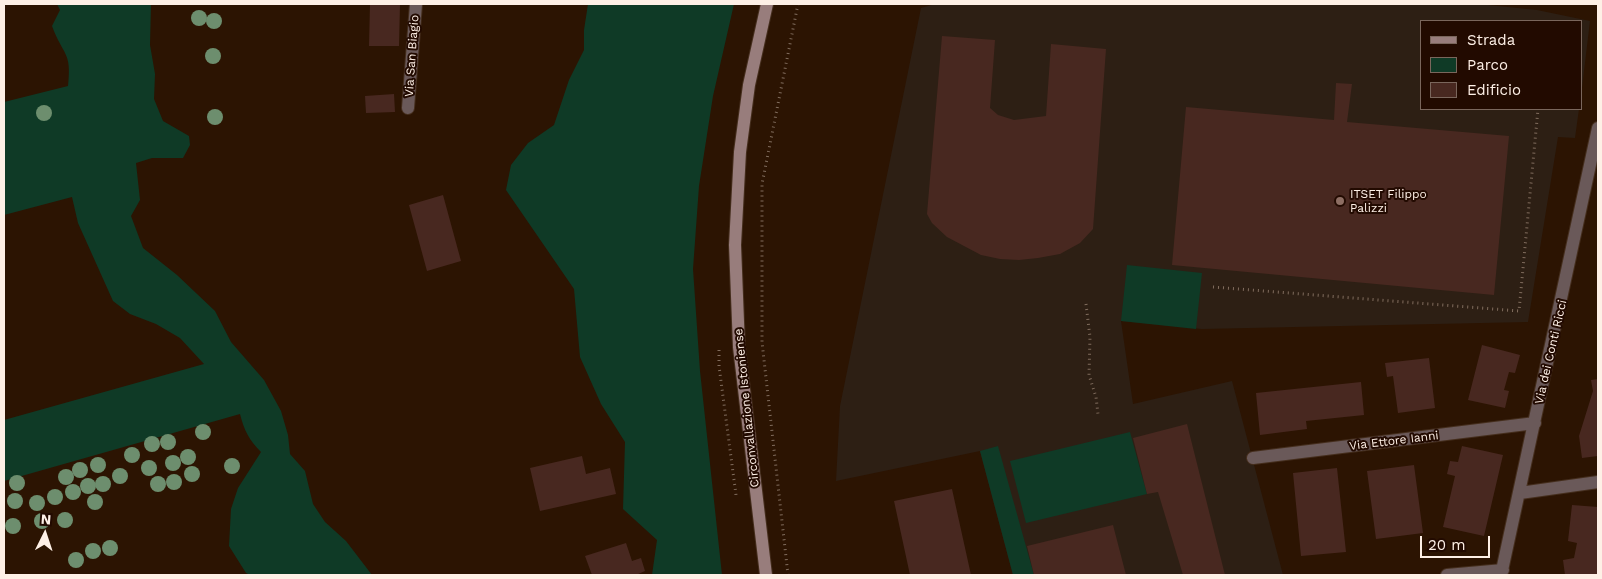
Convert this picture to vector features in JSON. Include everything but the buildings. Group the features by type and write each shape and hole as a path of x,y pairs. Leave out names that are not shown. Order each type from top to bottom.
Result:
{"main road":[{"name":"Circonvallazione Istoniense","path":"766,4 749,85 740,152 735,244 740,347 766,575"}],"street":[{"name":"Via San Biagio","path":"408,108 416,4"},
{"name":"Via dei Conti Ricci","path":"1502,572 1598,128"},
{"name":"Via Ettore Ianni","path":"1253,458 1535,423"},
{"path":"1520,492 1598,482"},
{"path":"1447,575 1502,572"}],"path":[{"path":"788,575 762,342 762,184 798,4"},
{"path":"1213,287 1519,311 1538,110"},
{"path":"1086,304 1090,338 1088,375 1096,397 1098,414"}],"shaded area":[{"path":"935,4 1478,4 1537,10 1590,21 1582,88 1582,20 1420,20 1420,110 1579,110 1575,138 1558,137 1528,322 1202,329 1121,321 1133,404 1232,381 1283,575 1013,575 980,451 836,481 840,406 921,8"}],"green space":[{"path":"57,4 151,4 150,45 155,74 154,99 163,121 189,136 190,145 183,158 152,158 136,163 140,200 131,216 143,248 177,275 215,311 231,342 264,380 281,411 288,435 290,454 305,471 313,504 325,522 346,541 372,575 250,575 246,573 229,546 231,509 238,488 261,452 247,434 240,414 4,481 4,420 204,364 180,338 156,324 130,314 113,301 78,223 72,197 4,215 4,102 68,86 68,60 52,26 60,10"},
{"path":"588,4 734,4 713,96 699,186 693,269 700,371 722,575 652,575 657,540 623,509 625,442 601,404 580,357 574,289 506,190 511,165 528,143 554,125 569,80 584,50 584,30"},
{"path":"1127,265 1202,273 1196,329 1121,321"},
{"path":"1130,432 1147,494 1026,523 1010,461"},
{"path":"998,446 1034,575 1013,575 980,451"}],"place":[{"name":"ITSET Filippo Palizzi","path":"1340,201"}]}
